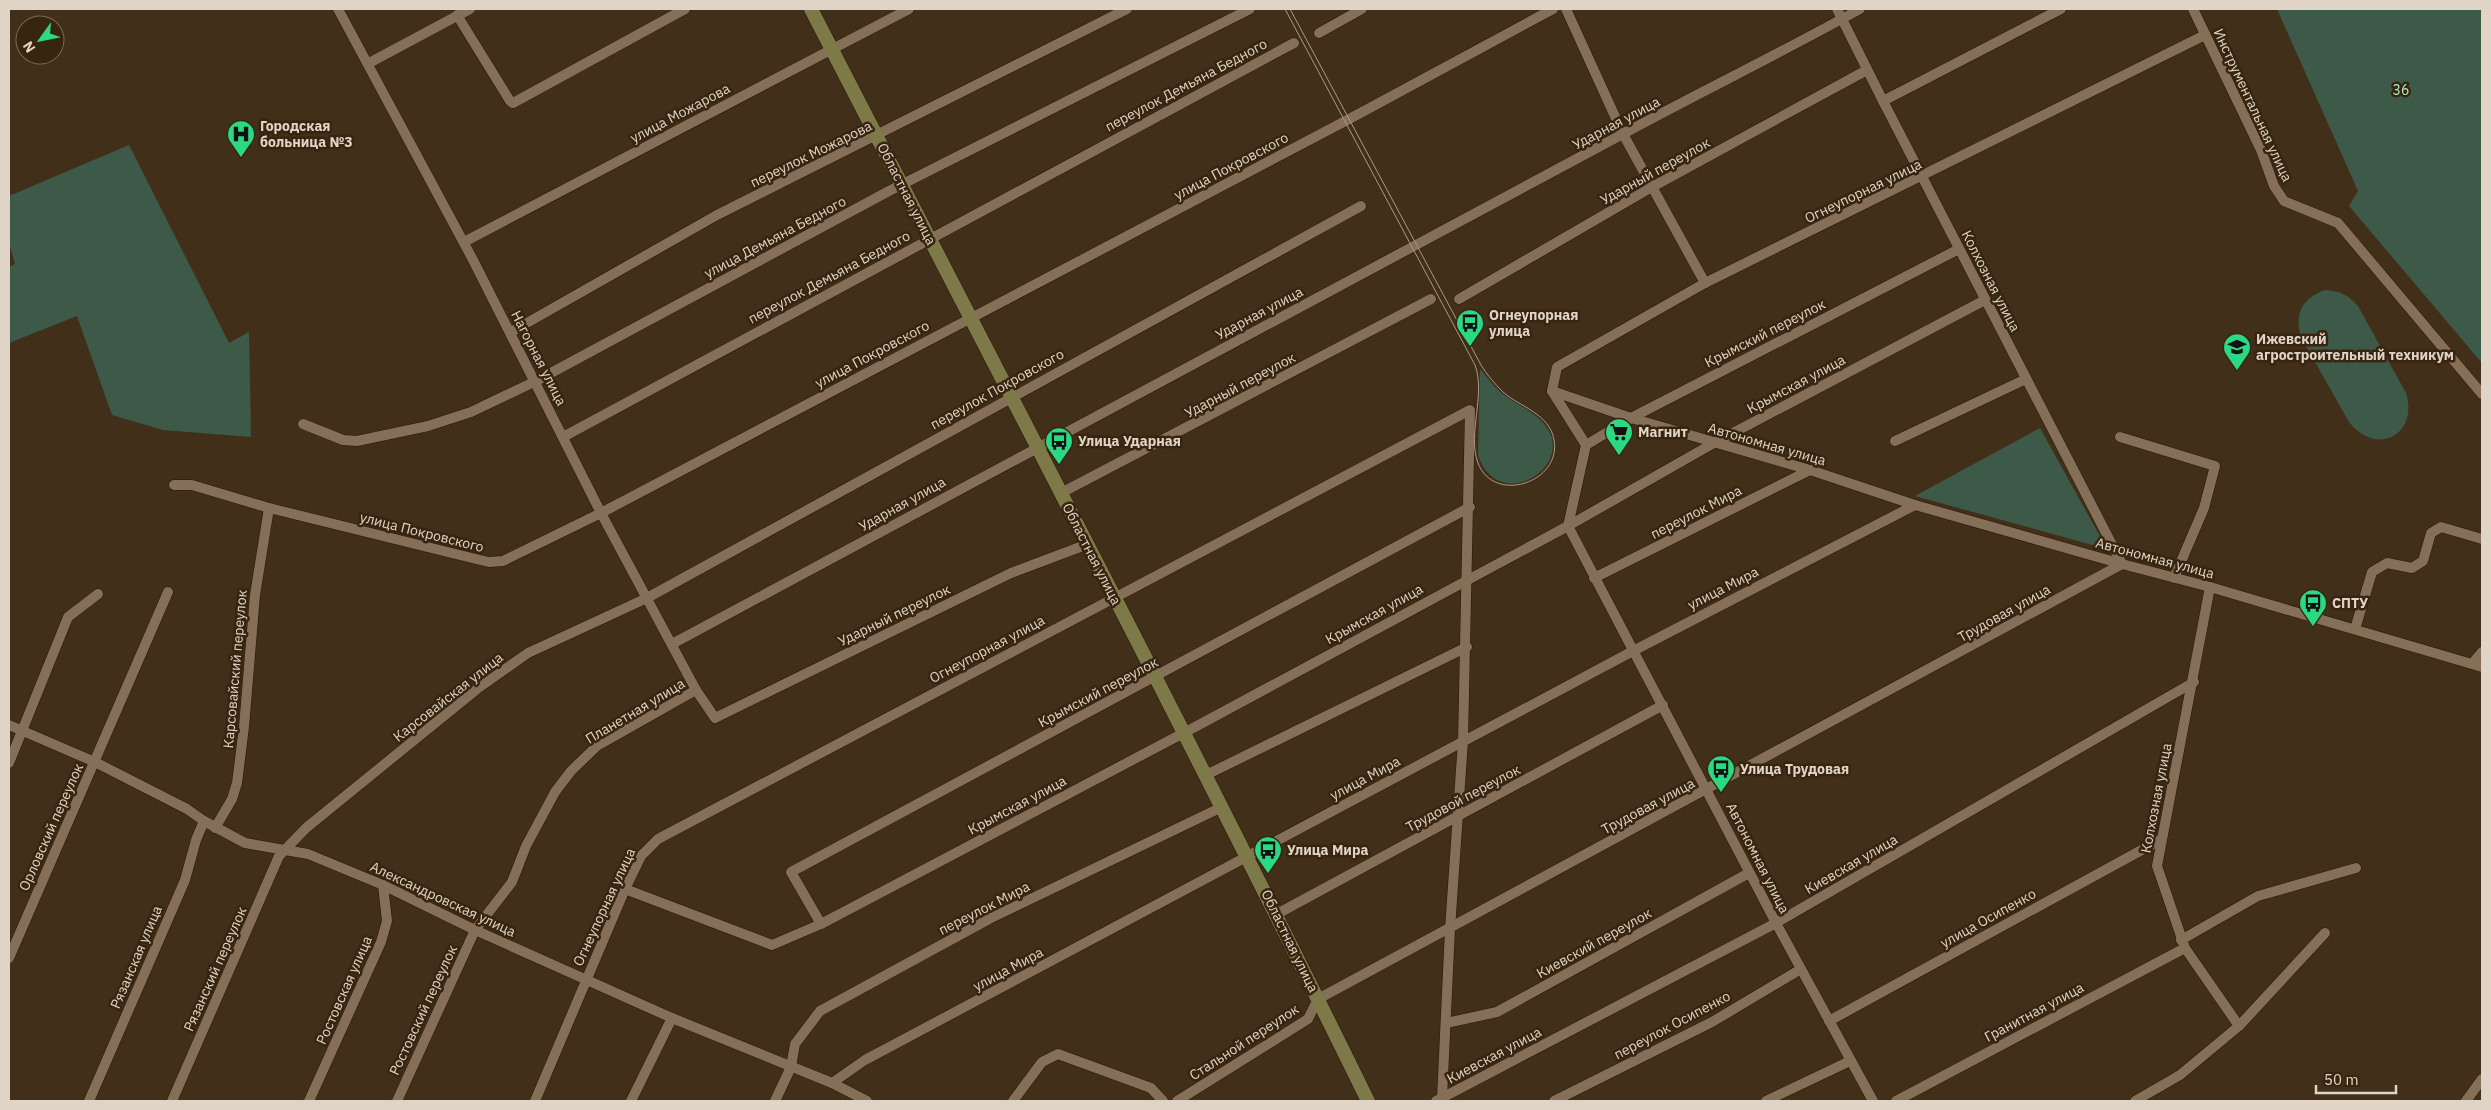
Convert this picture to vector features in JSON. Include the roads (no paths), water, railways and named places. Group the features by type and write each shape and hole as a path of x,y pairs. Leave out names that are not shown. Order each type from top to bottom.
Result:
{"main road":[{"name":"Областная улица","path":"811,9 903,184 970,318 1038,446 1114,598 1248,856 1368,1101"}],"street":[{"name":"Нагорная улица","path":"338,9 369,63 511,332 601,513 696,690 715,718"},
{"path":"369,63 470,9"},
{"path":"457,16 510,101 514,103 685,9"},
{"name":"улица Можарова","path":"464,242 831,48 909,9"},
{"name":"переулок Можарова","path":"511,332 717,215 877,137 1127,9"},
{"name":"улица Демьяна Бедного","path":"303,424 342,440 357,441 428,426 471,412 536,381 903,184 1250,9"},
{"path":"1319,33 1362,9"},
{"name":"улица Покровского","path":"174,485 192,485 270,508 489,562 503,561 530,550 601,513 1354,117 1553,9"},
{"path":"1566,9 1623,134 1705,283"},
{"name":"Ударная улица","path":"672,644 1038,446 1421,244 1840,14 1860,9"},
{"path":"1883,101 2061,9"},
{"name":"Инструментальная улица","path":"2193,9 2260,150 2274,186 2284,202 2338,223 2482,394"},
{"name":"Колхозная улица","path":"1840,14 1922,178 2122,564"},
{"name":"Огнеупорная улица","path":"1552,391 1557,367 1705,283 1922,178 2205,35"},
{"name":"переулок Демьяна Бедного","path":"563,437 1294,43"},
{"name":"Ударный переулок","path":"1459,299 1652,187 1867,70"},
{"name":"переулок Покровского","path":"647,598 1012,396 1362,206"},
{"name":"Крымский переулок","path":"1586,445 1631,418 1959,249"},
{"name":"Ударный переулок","path":"1061,493 1288,376 1431,299"},
{"name":"Крымская улица","path":"625,889 772,945 821,924 1185,733 1568,526 1714,443 1985,300"},
{"path":"1895,442 2026,379"},
{"path":"1552,391 1586,445 1568,526"},
{"name":"Автономная улица","path":"1552,391 1631,418 1810,470 1916,505 2210,587 2477,665"},
{"name":"Огнеупорная улица","path":"535,1101 625,889 641,856 658,839 1470,410 1470,507"},
{"path":"2120,436 2215,466 2204,508 2174,578"},
{"name":"переулок Мира","path":"1594,578 1810,470"},
{"name":"улица Мира","path":"832,1083 865,1060 1463,741 1916,505"},
{"path":"1439,1100 1446,1023 1450,929 1463,741 1470,507"},
{"name":"Крымский переулок","path":"821,924 791,872 1470,507"},
{"name":"Карсовайский переулок","path":"215,828 232,799 237,783 254,595 270,508"},
{"name":"Автономная улица","path":"1568,526 1776,923 1873,1101"},
{"path":"2355,629 2372,572 2386,563 2412,568 2423,561 2432,534 2441,527 2482,539"},
{"name":"Ударный переулок","path":"715,718 1011,573 1088,544"},
{"name":"Трудовая улица","path":"1318,999 1708,790 2122,564"},
{"name":"Колхозная улица","path":"2210,587 2194,682 2160,840 2157,866 2183,944 2239,1026"},
{"path":"95,762 168,592"},
{"path":"9,763 68,617 98,594"},
{"name":"Карсовайская улица","path":"286,849 306,828 477,689 528,653 647,598"},
{"path":"1206,775 1467,647"},
{"path":"2477,665 2482,652"},
{"name":"Киевская улица","path":"1439,1100 1776,923 2194,682"},
{"name":"Планетная улица","path":"475,930 512,882 540,817 571,771 597,746 696,690"},
{"name":"Трудовой переулок","path":"1277,914 1662,705"},
{"name":"Александровская улица","path":"9,725 95,762 187,809 215,828 245,843 308,854 383,885 475,930 586,980 672,1018 832,1083 867,1101"},
{"name":"Орловский переулок","path":"9,958 95,762"},
{"name":"переулок Мира","path":"775,1101 791,1067 795,1044 820,1011 990,919 1222,807"},
{"name":"Рязанская улица","path":"89,1101 185,880 196,840 204,821"},
{"name":"улица Осипенко","path":"1830,1021 2160,840"},
{"name":"Рязанский переулок","path":"172,1101 280,856 286,849"},
{"name":"Гранитная улица","path":"1896,1101 2183,944 2258,896 2356,868"},
{"name":"Киевский переулок","path":"1446,1023 1497,1012 1749,872"},
{"name":"Ростовская улица","path":"309,1101 381,942 387,921 383,885"},
{"name":"Ростовский переулок","path":"397,1101 475,930"},
{"path":"2135,1101 2180,1075 2239,1026 2325,933"},
{"name":"переулок Осипенко","path":"1554,1101 1712,1022 1802,969"},
{"name":"Стальной переулок","path":"1178,1101 1308,1019 1318,999"},
{"path":"632,1101 672,1018"},
{"path":"1013,1101 1042,1062 1058,1054 1151,1088 1162,1101"},
{"path":"1766,1101 1850,1060"},
{"path":"2466,1101 2482,1079"}],"tram line":[{"path":"1285,9 1475,365 1479,389 1474,440 1478,463 1486,476 1498,483 1511,485 1525,483 1538,477 1548,467 1554,455 1554,440 1551,431 1541,417 1503,392 1481,365 1290,9"}],"place":[{"name":"Городская больница №3","path":"241,158"},
{"name":"Огнеупорная улица","path":"1470,347"},
{"name":"Ижевский агростроительный техникум","path":"2237,371"},
{"name":"Магнит","path":"1619,456"},
{"name":"Улица Ударная","path":"1059,465"},
{"name":"СПТУ","path":"2313,627"},
{"name":"Улица Трудовая","path":"1721,793"},
{"name":"Улица Мира","path":"1268,874"}],"park label":[{"name":"36","path":"2401,90"}]}
